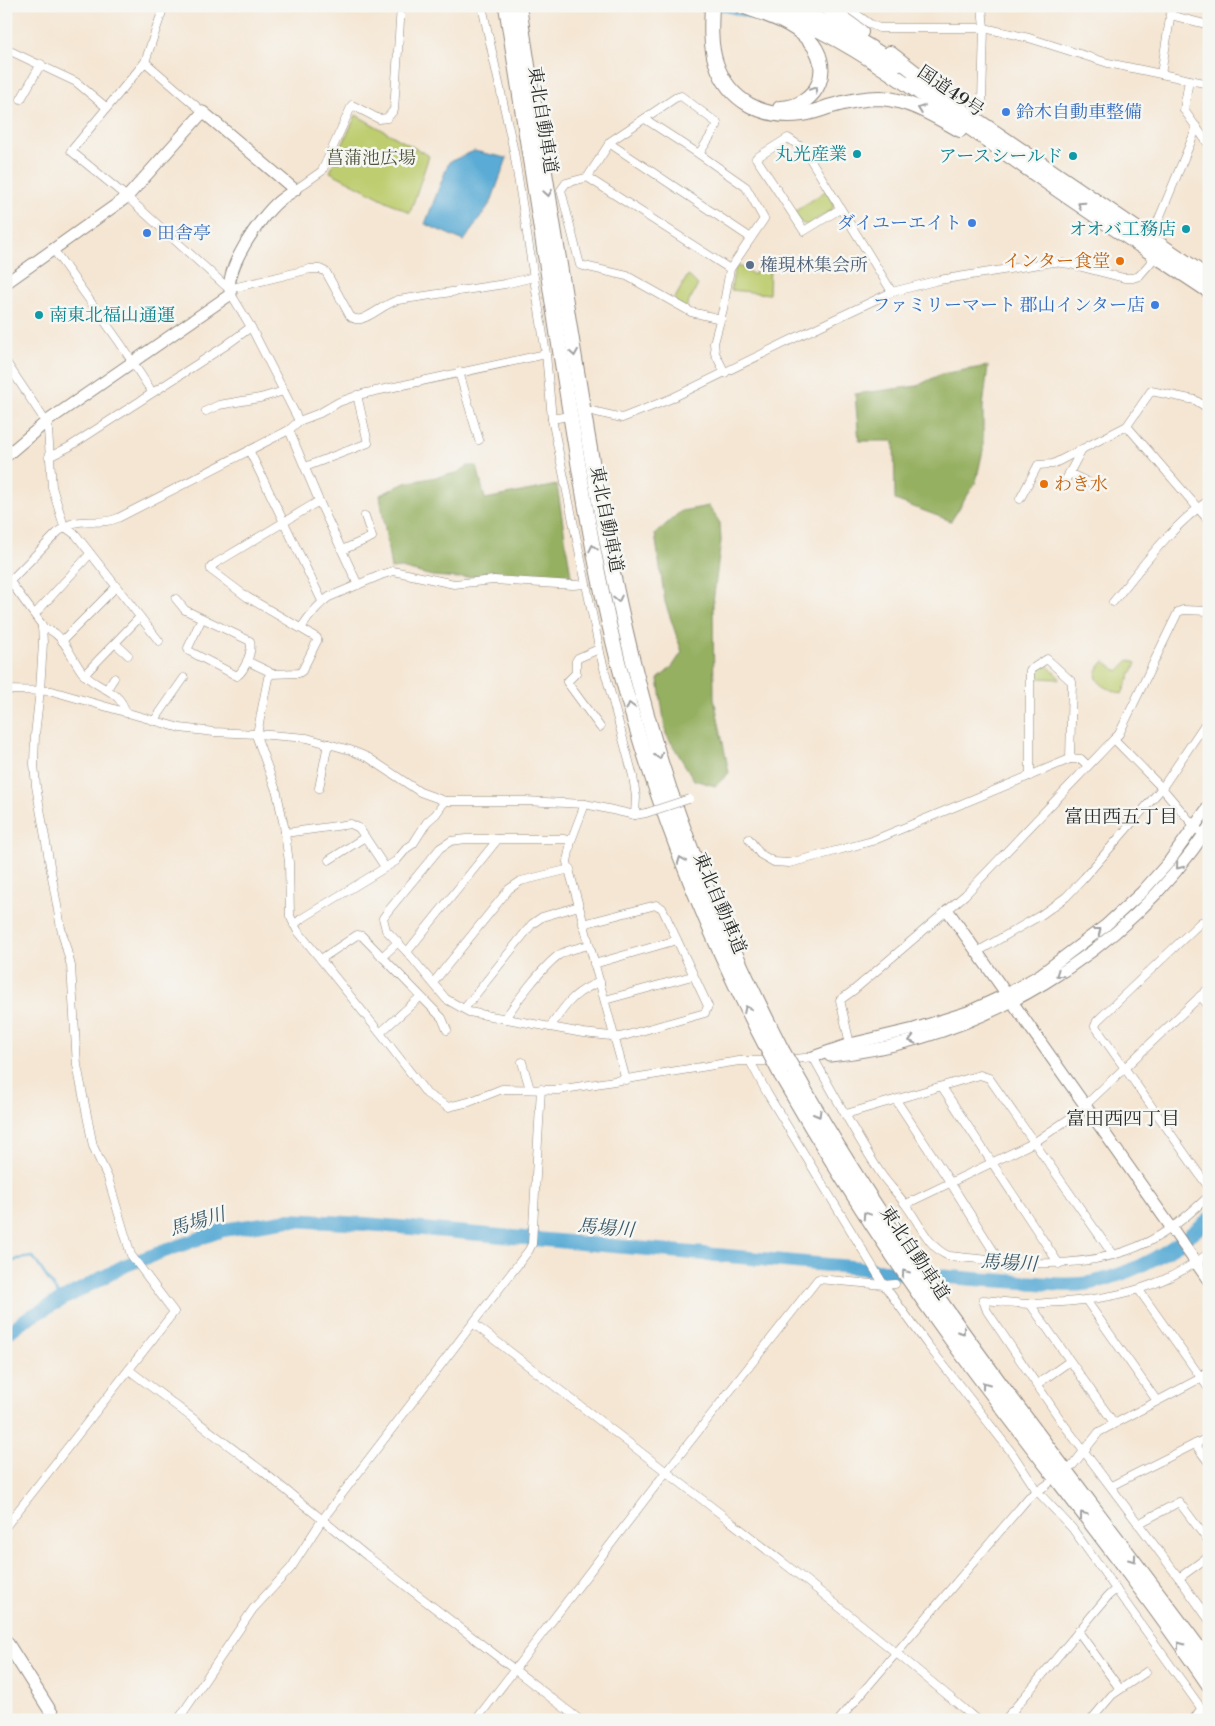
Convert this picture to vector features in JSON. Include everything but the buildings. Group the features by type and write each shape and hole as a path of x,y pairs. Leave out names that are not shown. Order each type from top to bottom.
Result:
{"highway":[{"path":"500,6 517,80"},
{"name":"東北自動車道","path":"506,6 581,484 608,621 625,689 648,765 679,854 712,937 788,1073 909,1256 1209,1662"},
{"name":"東北自動車道","path":"519,6 603,530 638,684 660,760 688,842 775,1051"},
{"path":"712,6 712,45 722,77 731,90 744,102 762,112 782,116 804,114 856,100 880,98 903,102 928,112 1039,177"},
{"path":"720,6 720,38 724,62 730,75 746,94 768,106 780,108 789,108 808,99 819,84 821,76 819,58 808,39 784,23 742,6"},
{"name":"国道49号","path":"761,6 819,30 851,46 979,133 1039,177 1155,248 1209,278"},
{"name":"国道49号","path":"789,6 827,22 855,38 974,117 1155,248 1209,291"},
{"path":"825,6 876,42 974,117"},
{"name":"東北自動車道","path":"788,1073 834,1166 893,1256 992,1393 1209,1685"}],"main road":[{"path":"6,1641 56,1720"}],"street":[{"path":"164,6 145,62 70,151 127,197 230,291 251,327 299,421"},
{"path":"230,291 232,275 242,249 263,218 278,201 322,171 352,105 379,119 387,118 394,110 401,6"},
{"path":"482,6 514,152 546,354 552,419 599,649 633,776 636,797 635,815"},
{"path":"845,6 870,24 879,28 984,28 1029,38 1108,63 1209,84"},
{"path":"974,117 980,109 982,101 984,28 982,6"},
{"path":"1161,74 1172,6"},
{"path":"1170,15 1209,25"},
{"path":"6,49 76,82 106,107"},
{"path":"145,62 295,190"},
{"path":"21,99 41,64"},
{"path":"1189,80 1184,110 1209,145"},
{"path":"589,177 609,144 675,98 681,96 717,123 717,126 699,154"},
{"path":"6,283 127,197 203,112"},
{"path":"645,119 746,187 764,218 730,269 721,319 714,342 724,373"},
{"path":"592,411 622,418 670,400 892,292 939,280 1053,262 1070,264 1124,278 1139,276 1144,271 1155,248 1153,233 1197,127"},
{"path":"840,209 804,231 756,158 788,138 804,149 892,292"},
{"path":"609,144 751,238"},
{"path":"589,177 590,180 730,269"},
{"path":"589,177 568,182 562,190 580,265 627,276 691,312 721,319"},
{"path":"53,249 133,360 152,392"},
{"path":"6,456 46,422 230,291 310,269 320,269 326,272 350,316 360,320 388,303 398,300 534,278"},
{"path":"49,457 69,447 225,346 251,327"},
{"path":"6,1526 174,1312 131,1255 108,1178 93,1146 77,1066 71,966 61,928 36,786 34,764 35,735 40,690 42,628 40,621 8,579 65,527 73,523 111,521 289,430 299,421 320,413 339,402 357,395 546,354"},
{"path":"6,362 46,422 52,487 65,527 76,535 159,641"},
{"path":"459,372 479,440"},
{"path":"206,411 219,406 284,391"},
{"path":"1020,498 1038,466 1053,464 1128,426 1150,391 1195,400 1209,409"},
{"path":"304,467 368,442 357,395"},
{"path":"552,419 563,417"},
{"path":"1128,426 1209,521"},
{"path":"289,430 358,585"},
{"path":"1062,487 1082,449"},
{"path":"249,450 322,602"},
{"path":"1070,472 1094,485"},
{"path":"1113,602 1163,542 1197,508 1209,500"},
{"path":"247,661 271,674 299,673 302,671 317,641 315,637 301,628 247,596 211,570 211,567 319,501"},
{"path":"342,550 372,537 365,516"},
{"path":"34,614 90,554"},
{"path":"301,628 329,596 393,571 454,584 494,580 573,585 586,584"},
{"path":"62,641 116,587"},
{"path":"176,599 181,608 202,618 250,642 251,646 247,661 241,673 237,676 189,651 188,648 202,618"},
{"path":"850,1044 840,1000 965,895 1119,734 1175,616 1183,610 1209,611"},
{"path":"84,674 140,617"},
{"path":"42,628 49,629 62,641 84,674 121,700 126,713"},
{"path":"115,643 128,655"},
{"path":"599,649 576,660 576,673 567,682 600,727"},
{"path":"1030,776 1030,670 1047,659 1072,682 1070,759"},
{"path":"271,674 267,681 257,738 277,793 285,833 289,862 290,916 294,925 427,1094 448,1107 468,1102 502,1089 558,1090 722,1064 851,1054 916,1039 969,1022 1076,962 1121,927 1150,900 1207,834 1194,827 1162,788 1114,739"},
{"path":"107,689 114,678"},
{"path":"154,721 184,678"},
{"path":"6,690 52,691 180,728 306,738 369,758 420,792 445,801 524,801 585,804 635,815 646,814 689,799"},
{"path":"977,952 1041,915 1066,897 1107,853 1162,788 1209,718"},
{"path":"319,788 328,744"},
{"path":"749,838 760,854 774,862 789,863 872,841 1070,759 1080,760 1088,766"},
{"path":"294,925 396,861 411,846 426,822 436,814 445,801"},
{"path":"585,804 571,841 567,862 626,1080"},
{"path":"813,1058 850,1044 914,1029 1010,998 1105,926 1142,892 1168,863 1209,806"},
{"path":"285,833 351,824 359,828 385,867"},
{"path":"329,860 365,837"},
{"path":"571,841 564,839 458,839 446,843 383,918 384,926 446,999 464,1009 505,1019 614,1037 620,1037 705,1013 708,1006 692,976 662,908 656,905 584,924"},
{"path":"407,952 498,839"},
{"path":"433,983 509,888 521,881 570,869"},
{"path":"464,1009 532,924 542,917 579,906"},
{"path":"948,910 1209,1281"},
{"path":"1209,925 1202,922 1097,1021 1095,1026 1209,1188"},
{"path":"321,959 356,935 362,936 442,1018 447,1030"},
{"path":"594,964 677,940"},
{"path":"382,957 398,942"},
{"path":"505,1019 555,958 569,950 589,945"},
{"path":"605,1000 692,976"},
{"path":"550,1027 574,995 600,982"},
{"path":"906,1204 1035,1142 1085,1106 1209,988"},
{"path":"1200,996 1209,1006"},
{"path":"380,1033 420,997"},
{"path":"813,1058 882,1175 906,1204 931,1241 943,1253 949,1256 1059,1264 1113,1255 1148,1241 1171,1229 1209,1196"},
{"path":"750,1061 766,1092 884,1285 927,1344 1012,1453 1037,1490 1072,1528 1158,1650 1205,1707 1209,1719"},
{"path":"522,1062 530,1089"},
{"path":"846,1114 980,1075 987,1077 1035,1142 1113,1255"},
{"path":"942,1087 1059,1264"},
{"path":"178,1720 253,1609 291,1568 322,1520 526,1256 532,1244 533,1234 541,1089"},
{"path":"896,1100 999,1260"},
{"path":"1209,1253 1172,1276 1139,1290 1086,1300 1030,1304 983,1300 986,1311 1036,1385 1209,1620"},
{"path":"476,1720 666,1472 818,1279 884,1285 894,1284"},
{"path":"1139,1290 1205,1375 1209,1389"},
{"path":"1086,1300 1157,1401"},
{"path":"1030,1304 1114,1423"},
{"path":"474,1324 897,1652 977,1720"},
{"path":"1036,1385 1070,1361"},
{"path":"129,1370 261,1470 322,1520 580,1720"},
{"path":"1074,1465 1098,1432 1205,1375"},
{"path":"1111,1486 1209,1436"},
{"path":"1195,1444 1209,1462"},
{"path":"839,1720 1029,1497 1048,1484"},
{"path":"1138,1524 1179,1502 1209,1542"},
{"path":"1179,1578 1209,1556"},
{"path":"1005,1720 1078,1631 1116,1589"},
{"path":"1078,1631 1120,1689"},
{"path":"1091,1720 1112,1695 1146,1672"},
{"path":"1193,1720 1205,1707"},
{"path":"1011,1712 1020,1720"}],"green space":[{"name":"菖蒲池広場","path":"356,115 429,156 410,213 330,172"},
{"path":"827,190 834,203 832,210 807,225 801,223 794,212"},
{"path":"738,265 754,275 761,265 770,265 769,294 731,290 734,271"},
{"path":"688,275 698,285 685,309 674,300"},
{"path":"988,366 983,407 983,450 976,482 951,521 895,500 894,441 859,441 855,394 917,386 941,374"},
{"path":"468,466 477,466 485,499 557,485 571,576 492,574 458,578 432,576 401,568 391,569 380,495 405,483 457,473"},
{"path":"709,506 720,523 721,541 713,602 714,698 729,773 715,786 694,780 666,734 658,679 672,667 682,652 665,602 655,534 681,511"},
{"path":"1129,660 1136,663 1122,694 1104,686 1097,678 1096,673 1104,661 1118,671"},
{"path":"1046,664 1061,679 1033,678 1033,672"}],"water":[{"path":"474,151 507,158 491,202 464,241 425,224 449,162"}],"waterway":[{"path":"716,8 759,20 781,30"},
{"name":"馬場川","path":"6,1334 26,1319 126,1265 223,1230 289,1220 366,1224 936,1276 1065,1285 1090,1283 1138,1267 1183,1240 1209,1219"},
{"path":"6,1265 18,1259 33,1257 62,1300"}],"place":[{"name":"鈴木自動車整備","path":"1006,112"},
{"name":"丸光産業","path":"857,154"},
{"name":"アースシールド","path":"1073,156"},
{"name":"ダイユーエイト","path":"972,223"},
{"name":"オオバ工務店","path":"1186,229"},
{"name":"田舎亭","path":"147,233"},
{"name":"インター食堂","path":"1120,261"},
{"name":"権現林集会所","path":"750,265"},
{"name":"ファミリーマート 郡山インター店","path":"1155,305"},
{"name":"南東北福山通運","path":"39,315"},
{"name":"わき水","path":"1044,484"}],"district":[{"name":"富田西五丁目","path":"1121,816"},
{"name":"富田西四丁目","path":"1123,1118"}]}
